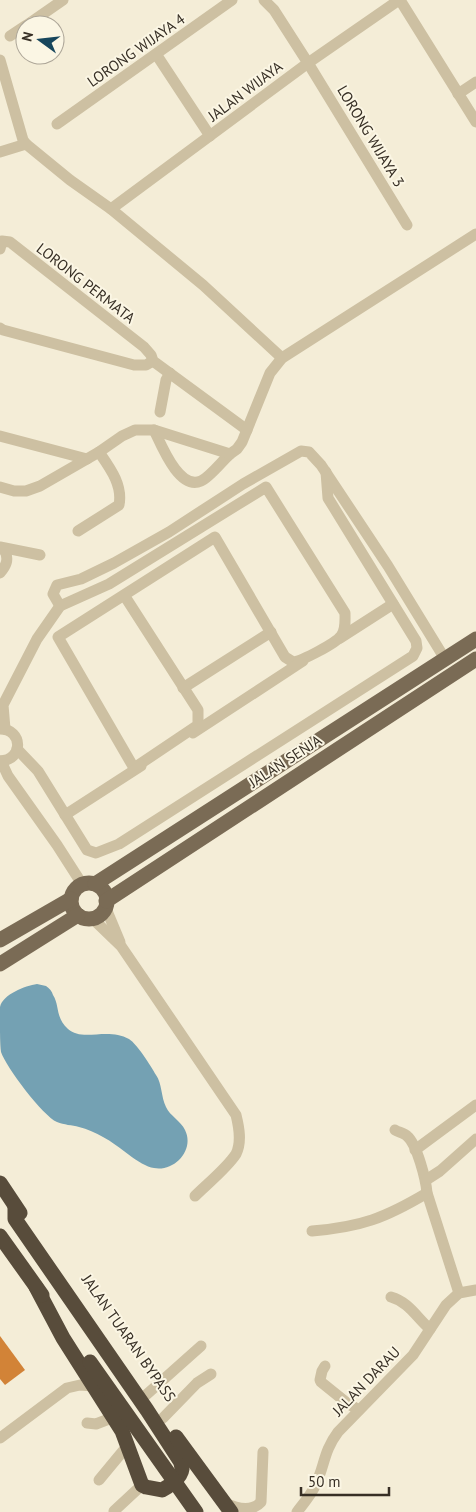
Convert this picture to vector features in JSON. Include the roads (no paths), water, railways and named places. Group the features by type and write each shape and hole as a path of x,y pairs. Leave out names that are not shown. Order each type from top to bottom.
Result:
{"highway":[{"name":"JALAN TUARAN BYPASS","path":"0,1183 89,1308 146,1395 228,1508"},
{"path":"15,1206 15,1219 176,1454 182,1469 174,1481 162,1490 146,1488 142,1485 128,1445 114,1417 63,1338 36,1287"},
{"path":"0,1236 196,1512"}],"main road":[{"name":"JALAN SENJA","path":"0,940 71,899 74,890 88,884 476,639"},
{"name":"JALAN SENJA","path":"0,964 85,917 100,914 106,904 476,659"},
{"path":"88,884 103,890 106,904"},
{"path":"71,899 73,908 85,917"}],"street":[{"path":"42,15 63,0"},
{"name":"LORONG WIJAYA 4","path":"57,124 232,0"},
{"name":"LORONG WIJAYA 3","path":"264,0 274,10 308,63 408,225"},
{"path":"399,0 476,122"},
{"name":"JALAN WIJAYA","path":"111,209 308,63 399,0"},
{"path":"10,36 15,33"},
{"path":"156,54 210,136"},
{"path":"0,60 23,140 26,144 70,180 111,209 203,285 282,358"},
{"path":"458,94 476,82"},
{"path":"0,152 26,144"},
{"path":"154,430 166,457 182,477 189,482 203,481 230,454 237,450 248,430 270,373 282,358 476,234"},
{"name":"LORONG PERMATA","path":"0,249 2,240 10,242 144,347 151,355 153,361 248,430"},
{"path":"0,328 134,365 153,361"},
{"path":"160,412 166,380 170,373"},
{"path":"0,487 14,491 26,491 40,486 135,430 154,430 230,454"},
{"path":"0,436 87,459"},
{"path":"60,606 53,594 57,585 81,579 114,564 169,532 243,484 301,451 309,452 326,472 388,566 445,660"},
{"path":"78,531 119,505 121,496 118,487 111,470 99,452"},
{"path":"17,749 38,771 88,850 96,853 119,844 413,656 417,648 416,640 328,498 326,472"},
{"path":"88,884 57,845 8,776 1,761 11,758 17,749 17,739 14,734 2,729 3,705 37,639 60,606 109,584 266,487 345,613 345,625 341,636 302,660 293,662 285,657 215,537 58,637 134,768 198,725 198,710 124,595"},
{"path":"0,548 40,555"},
{"path":"0,548 5,552 8,560 5,568 0,573"},
{"path":"81,579 86,594"},
{"path":"65,815 393,604"},
{"path":"183,688 271,632"},
{"path":"106,904 121,946 236,1115 239,1128 236,1153 195,1196"},
{"path":"85,917 121,946"},
{"path":"415,1150 476,1105"},
{"path":"395,1130 407,1136 415,1150 426,1180 427,1193 459,1292 476,1290"},
{"path":"426,1180 440,1171 476,1139"},
{"path":"312,1231 341,1229 371,1221 395,1212 427,1193"},
{"name":"JALAN DARAU","path":"298,1512 315,1486 330,1442 358,1410 413,1354 446,1305 459,1292"},
{"path":"391,1297 399,1299 407,1305 430,1329"},
{"path":"146,1395 201,1346"},
{"path":"325,1366 322,1371 321,1382 358,1410"},
{"path":"163,1418 197,1383 211,1374"},
{"path":"0,1438 68,1388 80,1384 93,1386"},
{"path":"88,1423 96,1424 114,1417"},
{"path":"99,1480 128,1445"},
{"path":"228,1508 252,1511 258,1508 261,1502 263,1452"},
{"path":"114,1511 142,1485"}],"water":[{"path":"37,984 46,986 51,991 61,1020 74,1033 121,1036 129,1039 140,1050 158,1078 164,1103 185,1130 187,1145 185,1152 175,1163 169,1167 161,1168 148,1166 97,1134 57,1122 43,1111 26,1090 1,1052 0,1007 5,998 21,989"}]}
